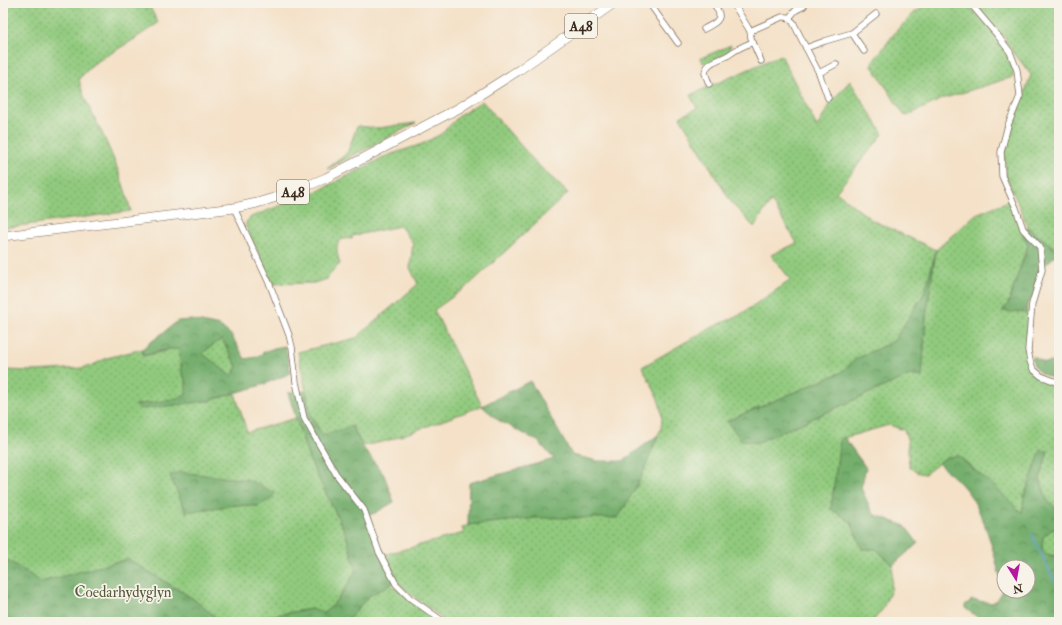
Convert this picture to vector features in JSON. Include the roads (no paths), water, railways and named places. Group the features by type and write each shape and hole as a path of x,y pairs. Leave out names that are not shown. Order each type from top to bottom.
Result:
{"main road":[{"name":"A48","path":"3,236 234,208 284,195 326,178 453,111 508,78 614,3"}],"street":[{"path":"649,3 678,43"},
{"path":"704,29 719,20 720,16 714,4 723,3"},
{"path":"733,3 750,31 761,61"},
{"path":"789,18 796,10 804,6 805,3"},
{"path":"970,3 1010,52 1017,70 1020,96 1008,125 1001,152 1002,176 1016,208 1023,229 1040,247 1042,270 1032,304 1028,350 1030,361 1033,369 1041,376 1059,383"},
{"path":"806,48 824,41 852,34 876,14"},
{"path":"750,31 782,17 789,18 793,22 819,73 828,98"},
{"path":"852,34 864,51"},
{"path":"709,84 705,73 707,66 738,48 753,42"},
{"path":"819,73 836,64"},
{"path":"234,208 270,285 289,335 292,346 296,382 304,418 336,474 364,510 379,552 396,584 410,598 444,622"}],"waterway":[{"path":"1032,535 1059,590"}],"park label":[{"name":"Coedarhydyglyn","path":"123,592"}]}
